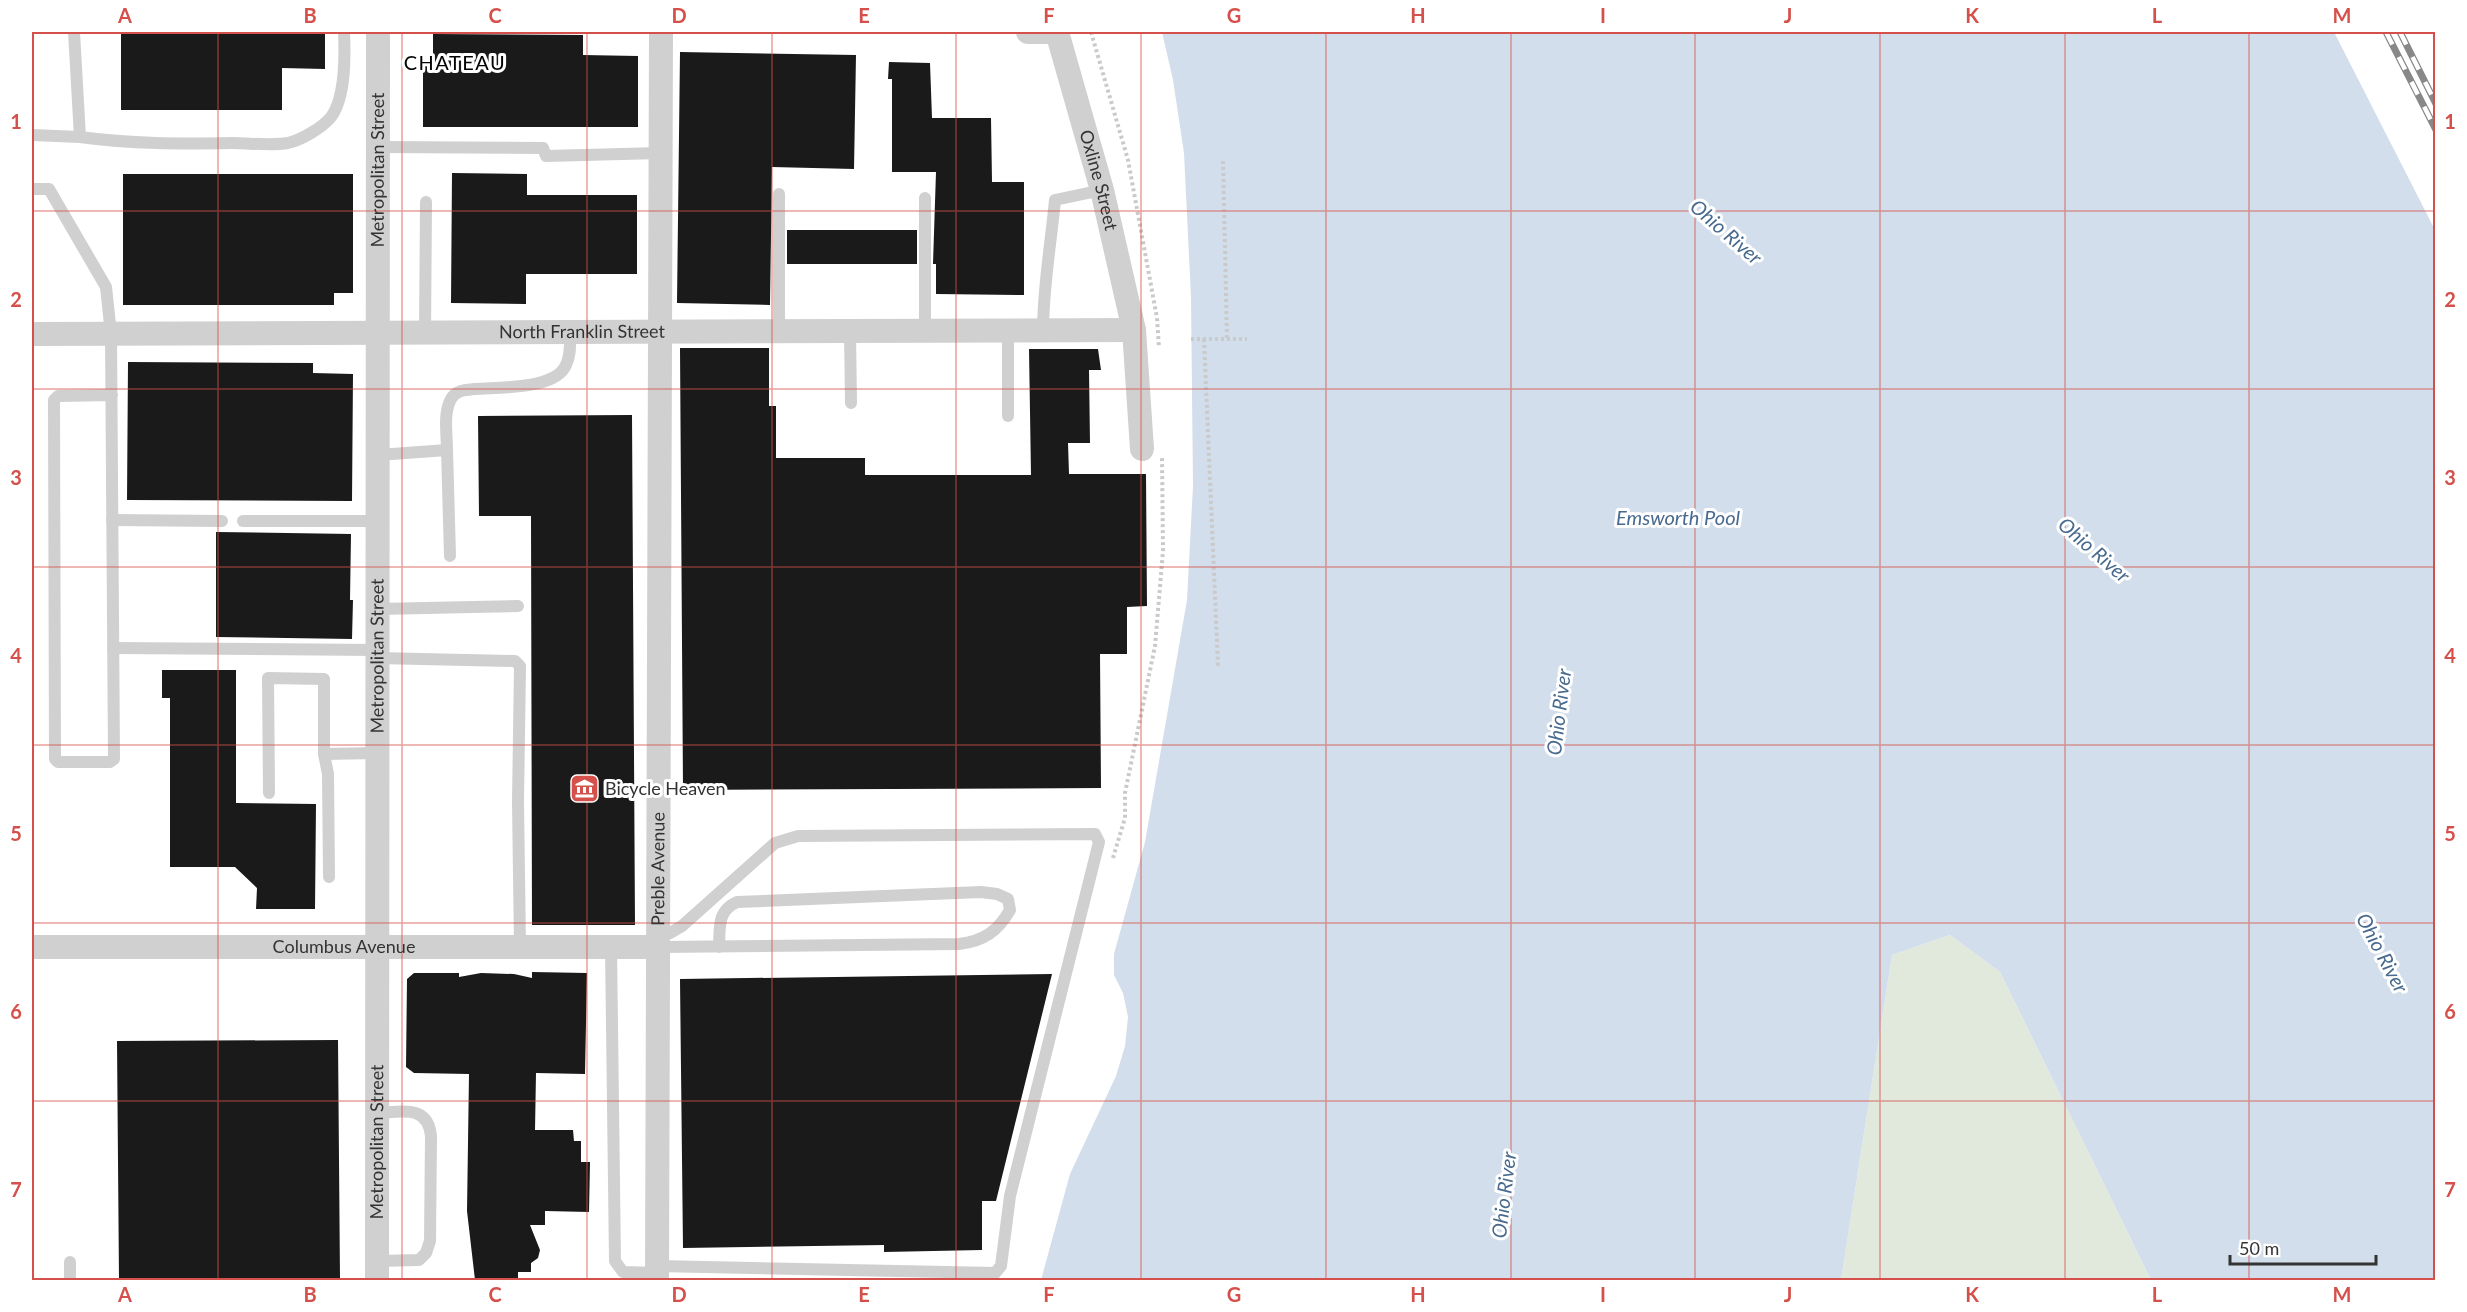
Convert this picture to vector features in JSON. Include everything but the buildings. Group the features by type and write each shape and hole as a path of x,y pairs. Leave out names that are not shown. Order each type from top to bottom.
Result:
{"street":[{"name":"Metropolitan Street","path":"377,1271 378,32"},
{"name":"Preble Avenue","path":"657,1273 660,32"},
{"path":"1028,32 1056,32"},
{"name":"Oxline Street","path":"1056,32 1102,190 1134,330 1152,452"},
{"name":"North Franklin Street","path":"32,334 1134,330"},
{"name":"Columbus Avenue","path":"32,947 611,947 658,941"}],"lane":[{"path":"74,32 80,137"},
{"path":"32,135 165,144 289,142 314,131 331,116 340,93 345,60 344,32"},
{"path":"378,147 543,148 546,156 660,153"},
{"path":"32,189 50,189 92,259 106,287 111,334 112,395 114,759 110,762 58,762 55,759 54,400 58,396 112,395"},
{"path":"1043,331 1043,305 1050,263 1055,200 1102,190"},
{"path":"779,330 780,194"},
{"path":"925,198 925,331"},
{"path":"425,334 426,202"},
{"path":"850,331 851,403"},
{"path":"1008,331 1008,416"},
{"path":"450,556 447,450 448,407 452,397 461,390 518,386 545,382 557,377 566,367 570,354 570,333"},
{"path":"378,455 447,450"},
{"path":"112,520 222,521"},
{"path":"243,521 377,521"},
{"path":"377,609 518,606"},
{"path":"113,648 377,654 515,661 520,666 518,802 520,946"},
{"path":"269,793 268,678 324,679 324,754 328,774 329,877"},
{"path":"324,754 377,753"},
{"path":"611,947 615,1261 623,1272 872,1276 995,1273 1001,1266 1010,1196 1099,842 1095,834 798,836 775,843 682,926 658,941"},
{"path":"658,941 718,947 959,944 976,942 989,935 1003,922 1010,910 1008,899 997,894 981,892 737,902 728,906 720,915 718,947"},
{"path":"377,1113 411,1112 423,1116 430,1124 431,1136 430,1241 426,1253 419,1260 377,1271"},
{"path":"70,1262 70,1281"}],"path":[{"path":"1091,32 1128,160 1157,318 1159,353"},
{"path":"1222,161 1227,339"},
{"path":"1191,339 1246,339"},
{"path":"1204,339 1218,667"},
{"path":"1112,863 1125,818 1125,793 1155,646 1164,551 1152,452"}],"shaded area":[{"path":"1950,935 2000,972 2151,1280 1841,1280 1892,955"}],"water":[{"name":"Emsworth Pool","path":"1162,32 2334,32 2435,230 2435,1280 2151,1280 2000,972 1950,935 1892,955 1841,1280 1041,1280 1070,1174 1116,1076 1125,1046 1128,1017 1123,993 1114,975 1114,954 1145,842 1187,600 1193,486 1191,297 1184,153 1173,80"}],"railway":[{"path":"2386,32 2436,130"},
{"path":"2400,32 2436,104"}],"place":[{"name":"Bicycle Heaven","path":"584,789"}],"district":[{"name":"CHATEAU","path":"455,63"}],"water label":[{"name":"Ohio River","path":"1726,232"},
{"name":"Ohio River","path":"2094,550"},
{"name":"Ohio River","path":"1559,712"},
{"name":"Ohio River","path":"2382,953"},
{"name":"Ohio River","path":"1504,1195"}]}
